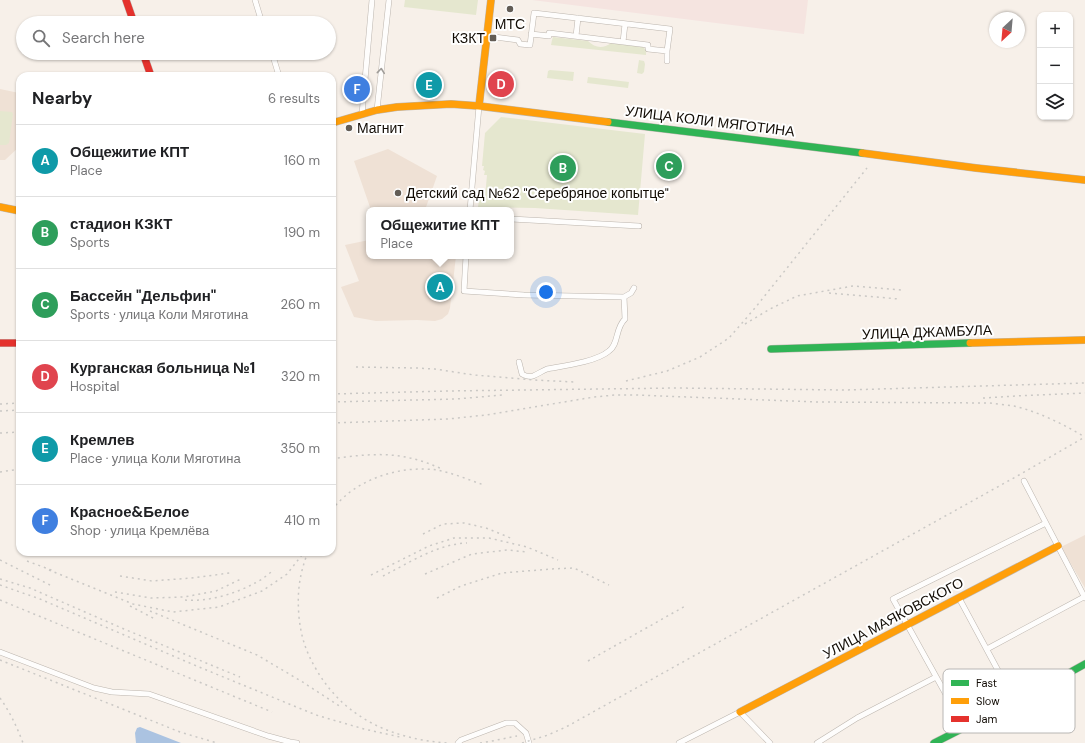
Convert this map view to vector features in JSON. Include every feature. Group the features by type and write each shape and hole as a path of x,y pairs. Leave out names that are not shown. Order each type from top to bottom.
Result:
{"street":[{"path":"126,0 132,16"},
{"path":"255,0 260,16"},
{"path":"362,114 372,0"},
{"path":"377,110 389,0"},
{"path":"470,207 479,106 491,0"},
{"path":"487,36 518,40 520,44 530,45 534,13 670,29 667,61"},
{"path":"576,36 578,18"},
{"path":"623,42 625,24"},
{"path":"531,34 549,36 549,33 576,36 648,45 648,49 667,51"},
{"path":"145,60 150,72"},
{"path":"274,60 278,72"},
{"name":"УЛИЦА КОЛИ МЯГОТИНА","path":"336,122 377,110 397,107 451,104 479,106 915,159 976,168 1085,180"},
{"path":"0,207 16,210"},
{"path":"514,219 639,226"},
{"path":"466,259 464,291 524,295 624,297 631,293 634,288"},
{"path":"519,362 522,374 524,376 532,376 546,370 596,358 608,352 614,345 621,323 625,319 624,297"},
{"name":"УЛИЦА ДЖАМБУЛА","path":"771,349 1085,340"},
{"path":"0,343 16,343"},
{"path":"987,649 1085,597 1024,481"},
{"path":"943,690 893,599 1046,523"},
{"name":"УЛИЦА МАЯКОВСКОГО","path":"740,712 1058,546"},
{"path":"959,598 998,669"},
{"path":"0,652 94,688 112,692 149,694 268,736 297,743"},
{"path":"1075,670 1085,664"},
{"path":"817,743 857,718 936,677"},
{"path":"679,743 740,712 770,743"},
{"path":"458,743 461,740 506,723 515,723 526,733 529,743"},
{"path":"934,743 953,733"}],"shaded area":[{"path":"532,0 808,0 804,34"},
{"path":"0,89 16,92 16,150 5,160 0,160"},
{"name":"Детский сад №62 \"Серебряное копытце\"","path":"388,149 437,176 426,207 370,207 354,161"},
{"path":"366,241 366,259 456,259 448,314 442,319 435,321 376,321 354,317 341,287 359,281 345,245"},
{"path":"1085,535 1085,588 1061,547"}],"green space":[{"path":"405,0 478,0 476,15 404,7"},
{"path":"553,37 588,41 599,47 611,43 643,47 646,50 646,55 551,45"},
{"path":"639,60 644,61 645,64 644,72 642,74 637,73"},
{"path":"548,71 574,72 573,81 547,78"},
{"path":"588,77 629,82 628,88 587,83"},
{"path":"0,111 12,112 13,114 9,143 6,145 0,145"},
{"path":"501,117 645,134 638,215 535,208 478,207 479,200 481,200 480,197 485,197 487,175 484,175 484,166 482,166 485,133"}],"water":[{"path":"140,727 181,743 136,743 135,733 137,728"}],"railway":[{"path":"626,381 667,371 700,357 729,338 755,308 867,168"},
{"path":"745,324 770,309 797,296 853,286 901,290"},
{"path":"829,293 899,299"},
{"path":"356,367 435,369 474,375 574,382"},
{"path":"336,394 677,388 845,390 1085,383"},
{"path":"983,398 1085,393"},
{"path":"336,402 456,399 503,395"},
{"path":"336,423 448,419 486,415 594,397 636,395 817,402 989,403 1014,406 1042,415 1085,437"},
{"path":"0,404 16,403"},
{"path":"0,411 16,410"},
{"path":"0,433 16,432"},
{"path":"522,743 548,735 566,727 1085,437"},
{"path":"336,458 361,455 391,455 414,459 440,468"},
{"path":"0,472 16,470"},
{"path":"336,506 353,490 366,482 379,476 408,470 437,470 484,485"},
{"path":"423,534 443,524 464,523 486,528 513,539"},
{"path":"371,575 429,546 454,538 489,538 527,547 558,560"},
{"path":"383,576 434,550 456,544 467,543"},
{"path":"425,574 472,554 507,550 527,552"},
{"path":"49,570 133,604 173,612 219,607 262,591 287,574 301,556"},
{"path":"307,556 299,584 298,600 300,624 304,644 309,657 327,686 355,713 371,723 407,737 447,743"},
{"path":"0,560 50,585"},
{"path":"27,561 54,571"},
{"path":"437,598 461,586 502,573 551,569 574,568 609,585"},
{"path":"185,600 203,600 230,594 258,582 274,570"},
{"path":"120,576 152,581 230,573"},
{"path":"115,592 151,598 184,597 216,591 243,578"},
{"path":"0,579 30,588 240,677"},
{"path":"0,585 40,599 316,715 364,729 400,737"},
{"path":"0,600 272,712"},
{"path":"588,661 687,605"},
{"path":"130,606 155,619"},
{"path":"150,611 257,655 341,707"},
{"path":"0,660 180,732 217,743"},
{"path":"0,698 13,720 23,743"},
{"path":"480,743 517,736"}],"traffic: fast":[{"path":"608,122 862,153"},
{"path":"771,349 970,343"},
{"path":"1075,670 1085,664"},
{"path":"934,743 954,733"}],"traffic: slow":[{"path":"479,106 491,0"},
{"path":"336,122 377,110 397,107 451,104 479,106 608,122"},
{"path":"862,153 1085,180"},
{"path":"0,207 16,210"},
{"path":"970,343 1085,340"},
{"path":"740,712 1058,546"}],"traffic: jam":[{"path":"126,0 132,16"},
{"path":"145,60 150,72"},
{"path":"0,343 16,343"}],"place":[{"name":"МТС","path":"510,9"},
{"name":"КЗКТ","path":"493,38"},
{"name":"Курганская больница №1","path":"501,84"},
{"name":"Кремлев","path":"429,85"},
{"name":"Красное&Белое","path":"357,89"},
{"name":"Магнит","path":"349,128"},
{"name":"Бассейн \"Дельфин\"","path":"669,166"},
{"name":"стадион КЗКТ","path":"563,168"},
{"name":"Детский сад №62 \"Серебряное копытце\"","path":"398,193"},
{"name":"Общежитие КПТ","path":"440,287"}]}
